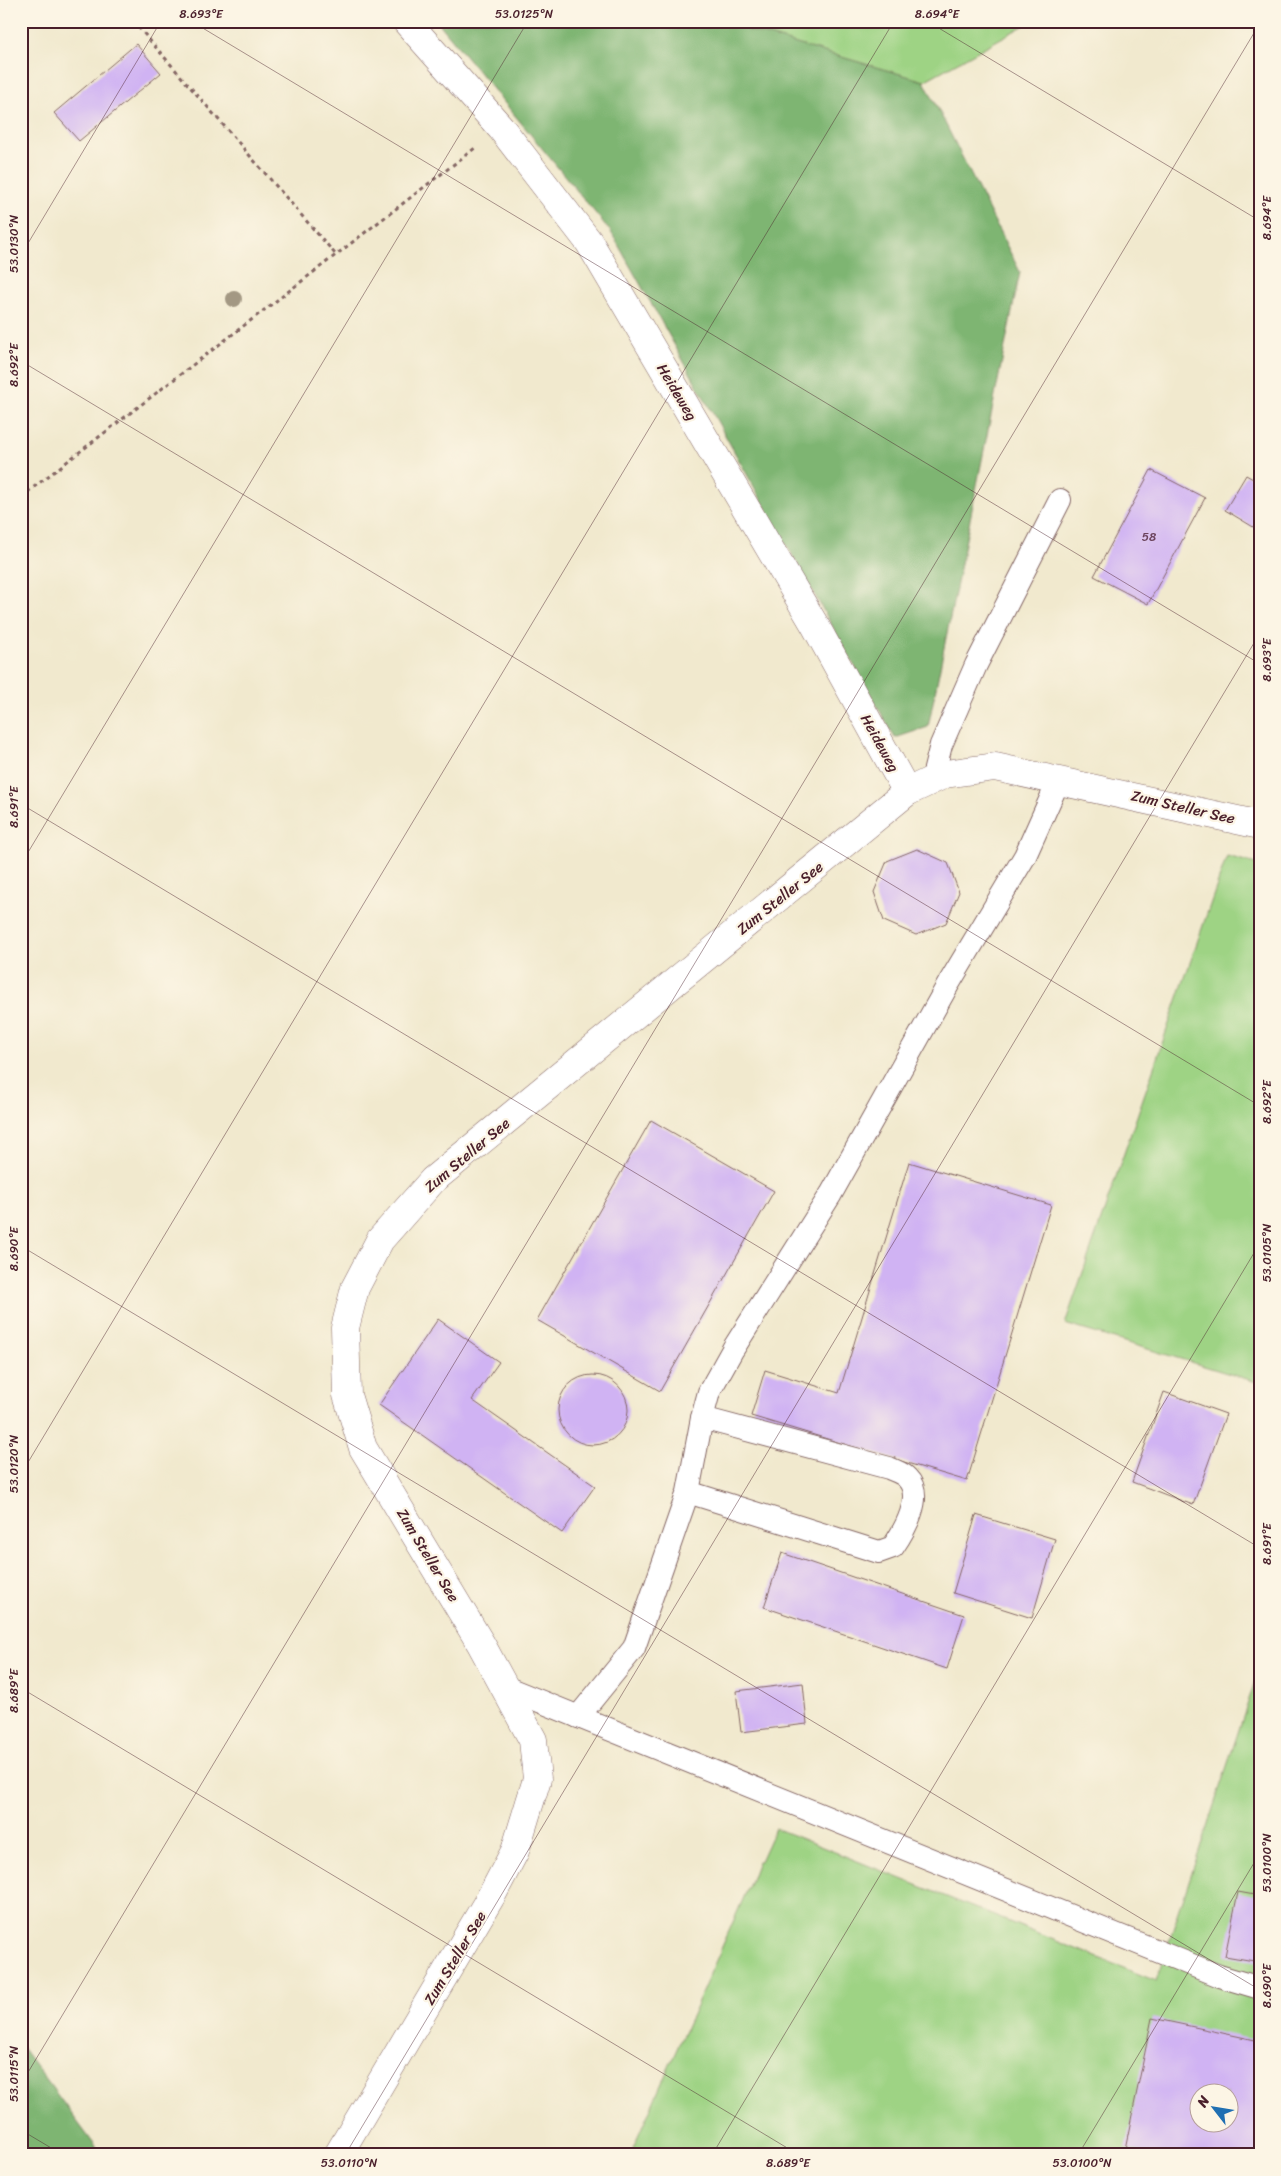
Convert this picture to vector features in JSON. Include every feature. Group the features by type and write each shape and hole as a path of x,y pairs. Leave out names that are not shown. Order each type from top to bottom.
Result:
{"street":[{"name":"Heideweg","path":"406,21 501,128 589,242 816,627 907,792"},
{"name":"Zum Steller See","path":"338,2155 489,1901 515,1851 537,1779 533,1740 482,1644 363,1448 347,1395 345,1328 355,1288 380,1240 433,1180 907,792 945,774 995,767 1260,825"}],"lane":[{"path":"932,781 941,745 976,665 1060,500"},
{"path":"578,1717 634,1648 688,1492 708,1392 831,1194 949,983 1025,856 1059,780"},
{"path":"688,1492 879,1552 893,1547 910,1518 913,1504 913,1486 906,1477 889,1468 702,1418"},
{"path":"505,1687 1219,1976 1260,1988"}],"path":[{"path":"133,21 336,255"},
{"path":"21,497 501,128"}],"green space":[{"path":"437,21 717,21 924,81 1020,272 928,727 895,738 611,232"},
{"path":"717,21 1032,21 924,81"},
{"path":"1227,856 1260,865 1260,1383 1065,1324"},
{"path":"1260,1666 1260,2155 630,2155 748,1888 758,1861 760,1861 775,1828 1156,1981"},
{"path":"21,2046 102,2155 21,2155"}],"building":[{"path":"136,44 161,73 79,141 54,113"},
{"path":"1151,470 1205,498 1148,604 1094,576"},
{"path":"1246,475 1260,483 1260,531 1225,510"},
{"path":"917,849 948,863 959,892 946,923 916,935 884,921 874,892 887,861"},
{"path":"651,1120 774,1191 660,1391 537,1320"},
{"path":"909,1162 1051,1205 967,1481 751,1416 765,1370 839,1393"},
{"path":"438,1319 499,1362 472,1400 595,1486 562,1533 379,1405"},
{"path":"600,1375 613,1381 622,1390 626,1396 628,1410 626,1424 618,1435 607,1443 586,1445 579,1443 568,1435 560,1424 558,1403 560,1396 568,1385 579,1377"},
{"path":"1164,1392 1226,1414 1193,1505 1132,1482"},
{"path":"976,1515 1055,1539 1032,1618 953,1593"},
{"path":"782,1553 964,1615 947,1669 764,1607"},
{"path":"803,1683 807,1724 741,1732 736,1691"},
{"path":"1238,1892 1260,1896 1260,1962 1225,1956"},
{"path":"1152,2018 1260,2041 1260,2155 1156,2155 1125,2149"}]}
